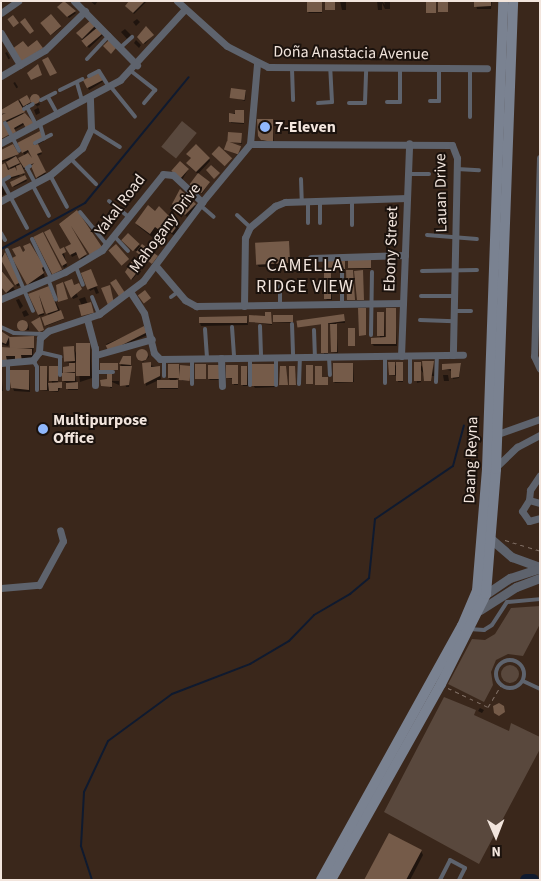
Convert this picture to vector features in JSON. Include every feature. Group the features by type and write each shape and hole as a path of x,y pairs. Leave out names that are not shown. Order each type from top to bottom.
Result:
{"main road":[{"name":"Daang Reyna","path":"331,880 354,830 466,628 481,593 491,537 492,435 505,64 502,1"},
{"name":"Daang Reyna","path":"505,64 513,1"},
{"name":"Daang Reyna","path":"481,593 491,469"},
{"name":"Daang Reyna","path":"321,880 354,830 441,684 466,628"}],"street":[{"path":"1,13 18,1"},
{"path":"74,1 110,34 137,65"},
{"name":"Doña Anastacia Avenue","path":"177,1 227,46 257,64 292,69 487,68"},
{"path":"1,143 58,116 110,87 137,65 185,10"},
{"path":"1,76 45,50 85,11"},
{"path":"1,34 20,65"},
{"path":"250,144 257,64"},
{"path":"1,200 50,175 72,160 82,148 91,129 86,100"},
{"name":"Lauan Drive","path":"250,144 409,143 452,145 456,152 457,169 453,355"},
{"name":"Ebony Street","path":"401,356 409,143"},
{"name":"Mahogany Drive","path":"43,334 99,314 130,293 156,266 201,203 250,144"},
{"path":"540,158 537,310 534,356 540,370"},
{"name":"Yakal Road","path":"1,299 25,287 50,279 76,267 107,246 163,174 172,175 201,203"},
{"path":"244,306 244,244 250,227 276,206 320,201 407,198"},
{"path":"311,258 405,255"},
{"path":"156,266 178,292 196,306 403,303"},
{"path":"130,293 144,313 156,356 164,359 463,355"},
{"path":"87,319 96,355 95,385"},
{"path":"4,363 33,360 39,352 43,334"},
{"path":"96,355 152,339"},
{"path":"221,358 222,386"},
{"path":"492,435 540,419"},
{"path":"491,469 517,447 540,435"},
{"path":"540,475 530,490 529,500 523,506 523,515 529,521 540,518"},
{"path":"529,500 540,503"},
{"path":"1,588 39,585 63,541 60,530"},
{"path":"491,537 512,557 540,567"},
{"path":"481,593 510,578 540,567"},
{"path":"476,608 516,587 540,578"}],"lane":[{"path":"87,58 110,34"},
{"path":"121,47 132,38"},
{"path":"349,103 365,103 366,68"},
{"path":"387,102 400,102 400,68"},
{"path":"430,101 439,101 439,68"},
{"path":"470,68 470,116"},
{"path":"292,69 293,100"},
{"path":"318,103 332,102 330,69"},
{"path":"89,76 99,71 135,117"},
{"path":"131,71 155,90 144,103"},
{"path":"41,100 83,79"},
{"path":"77,83 86,100"},
{"path":"48,97 58,116"},
{"path":"33,104 25,108 38,125 44,138"},
{"path":"5,123 19,151"},
{"path":"91,129 120,147"},
{"path":"35,143 50,135"},
{"path":"72,160 96,184"},
{"path":"30,166 27,168 49,216"},
{"path":"457,169 479,170"},
{"path":"408,174 429,174"},
{"path":"50,175 67,207"},
{"path":"9,177 2,181 27,228"},
{"path":"301,179 308,224"},
{"path":"352,200 352,225"},
{"path":"109,201 129,217"},
{"path":"320,201 320,223"},
{"path":"201,203 214,217"},
{"path":"80,212 107,246"},
{"path":"237,215 250,227"},
{"path":"1,233 5,240"},
{"path":"427,235 477,240"},
{"path":"115,237 128,251"},
{"path":"32,239 50,279 56,300"},
{"path":"7,250 25,287 33,311"},
{"path":"76,267 83,285"},
{"path":"422,271 477,270"},
{"path":"342,272 342,304"},
{"path":"371,335 372,272"},
{"path":"280,286 280,305"},
{"path":"171,297 178,292"},
{"path":"421,296 454,296"},
{"path":"92,297 99,314"},
{"path":"454,311 471,311"},
{"path":"420,320 454,321"},
{"path":"292,324 299,384"},
{"path":"260,326 261,358"},
{"path":"1,327 14,333 43,334"},
{"path":"232,327 234,358"},
{"path":"205,329 207,359"},
{"path":"314,330 315,357"},
{"path":"39,352 60,357 60,375"},
{"path":"436,382 437,355"},
{"path":"385,356 385,383"},
{"path":"410,356 410,382"},
{"path":"329,357 330,375"},
{"path":"250,358 250,384"},
{"path":"276,358 276,385"},
{"path":"164,359 164,376"},
{"path":"192,359 192,384"},
{"path":"33,360 37,367 37,390"},
{"path":"4,363 8,389"},
{"path":"95,372 113,372"},
{"path":"466,628 484,630 492,625 507,602 540,599"},
{"path":"506,661 520,664 524,670 523,681 511,689 500,685 496,671 506,661"},
{"path":"523,681 540,689"},
{"path":"440,880 450,860 465,868 459,880"}],"path":[{"path":"491,537 540,551"},
{"path":"441,684 488,707 500,685"}],"shaded area":[{"path":"182,121 197,133 176,159 161,147"},
{"path":"540,606 540,624 523,656 508,654 496,660 491,672 493,685 484,702 448,684 472,639 485,640 495,634 511,608"},
{"path":"510,665 516,668 519,674 516,680 510,683 504,680 501,674 504,668"},
{"path":"444,697 476,710 474,715 509,731 511,723 540,737 540,749 479,864 384,812"}],"building":[{"path":"64,1 76,11 67,17 57,7"},
{"path":"129,1 145,1 133,13 125,6"},
{"path":"307,1 322,1 322,12 307,12"},
{"path":"325,1 335,1 335,10 325,10"},
{"path":"426,1 436,1 436,13 426,13"},
{"path":"438,1 448,1 448,12 438,12"},
{"path":"474,1 491,1 491,6 474,7"},
{"path":"51,14 61,26 51,35 40,23"},
{"path":"13,15 19,23 13,27 7,19"},
{"path":"25,18 34,31 30,34 20,22"},
{"path":"92,19 97,24 82,39 76,33"},
{"path":"99,26 104,32 87,47 81,41"},
{"path":"146,26 154,35 143,44 137,37"},
{"path":"37,40 43,48 22,62 12,49 23,41 28,47"},
{"path":"109,40 116,48 111,54 103,46"},
{"path":"48,57 57,73 50,76 42,60"},
{"path":"38,64 42,75 31,80 27,73"},
{"path":"99,72 103,80 87,88 83,80"},
{"path":"231,88 246,90 244,100 230,98"},
{"path":"33,94 37,94 40,99 39,103 33,104 30,101 30,97"},
{"path":"27,95 31,102 23,106 19,100"},
{"path":"18,100 25,112 3,122 10,134 1,139 1,115 6,113 1,114 1,110"},
{"path":"235,110 244,110 244,123 229,122 229,113 235,114"},
{"path":"25,113 34,123 26,128 23,123 14,128 16,132 11,135 5,123"},
{"name":"7-Eleven","path":"257,119 273,119 273,142 261,140 258,136"},
{"path":"40,131 44,139 33,145 38,144 42,152 37,154 46,172 36,178 31,166 34,163 24,168 18,158 28,153 32,158 28,150 22,153 17,143"},
{"path":"228,132 242,133 241,143 227,142"},
{"path":"227,141 241,146 238,155 224,149"},
{"path":"13,144 19,154 1,161 1,150"},
{"path":"196,144 210,158 196,172 186,163 191,158 186,154"},
{"path":"219,146 232,158 225,166 211,154"},
{"path":"16,156 20,163 9,168 6,162"},
{"path":"180,161 189,169 180,179 171,171"},
{"path":"5,163 8,170 15,167 17,171 16,166 21,164 25,173 2,180 1,165"},
{"path":"211,165 220,173 214,179 206,170"},
{"path":"198,173 210,182 202,193 190,184"},
{"path":"25,175 27,179 12,187 10,182"},
{"path":"180,189 196,204 185,215 172,204"},
{"path":"148,205 155,211 159,206 178,225 172,233 165,228 162,232 155,227 150,234 135,223"},
{"path":"77,210 102,247 90,255 71,226 87,254 79,259 76,252 70,255 65,247 71,244 59,224"},
{"path":"50,229 60,249 64,247 66,252 62,254 67,263 62,266 44,232"},
{"path":"43,232 62,269 52,274 33,237"},
{"path":"128,233 140,244 133,251 121,240"},
{"path":"289,241 290,263 256,265 255,243"},
{"path":"30,243 44,266 42,268 44,273 27,285 12,258 16,256 12,249 20,246 23,252 25,250 23,246"},
{"path":"116,244 129,259 122,266 108,251"},
{"path":"142,244 158,256 152,264 136,252"},
{"path":"5,252 21,282 15,285 1,260"},
{"path":"134,258 142,266 131,280 125,272"},
{"path":"348,260 371,260 371,268 348,268"},
{"path":"323,261 345,261 345,269 323,269"},
{"path":"91,269 98,286 88,290 81,273"},
{"path":"1,270 14,286 6,293 1,287"},
{"path":"346,270 353,270 355,300 347,300"},
{"path":"363,270 364,300 357,300 354,271"},
{"path":"324,271 331,271 331,299 324,299"},
{"path":"72,279 74,285 79,283 82,289 71,298 64,282"},
{"path":"116,279 125,293 119,297 110,283"},
{"path":"63,282 68,299 58,302 56,285"},
{"path":"110,285 114,303 108,305 101,288"},
{"path":"49,286 58,310 46,314 39,295 44,313 38,315 28,294"},
{"path":"145,290 151,298 144,303 138,295"},
{"path":"91,302 94,313 81,316 78,305"},
{"path":"358,308 366,308 366,335 359,336"},
{"path":"386,308 396,308 396,344 371,344 371,338 386,337"},
{"path":"61,310 64,318 45,326 41,318"},
{"path":"265,312 271,312 272,324 249,322 249,315 265,316"},
{"path":"377,312 384,312 384,336 377,336"},
{"path":"344,314 345,321 297,328 296,321"},
{"path":"273,315 293,315 293,322 273,322"},
{"path":"247,316 247,323 199,323 199,317"},
{"path":"40,317 44,330 39,332 31,322"},
{"path":"22,319 28,325 22,331 16,325"},
{"path":"321,323 328,323 328,353 321,353"},
{"path":"330,324 337,324 337,352 331,352"},
{"path":"144,326 147,332 109,352 106,346"},
{"path":"348,328 355,328 355,346 348,346"},
{"path":"1,331 10,337 34,336 34,348 10,349 9,337 6,344 1,342"},
{"path":"76,343 90,343 90,376 76,376"},
{"path":"74,346 75,361 64,362 63,347"},
{"path":"1,347 32,349 32,355 21,355 22,361 15,362 15,356 6,356 7,361 1,361"},
{"path":"142,349 148,355 142,361 136,355"},
{"path":"123,356 131,356 131,365 119,364"},
{"path":"422,361 434,361 431,381 424,381"},
{"path":"151,362 151,367 160,366 160,376 144,384 142,363"},
{"path":"388,362 395,362 395,375 389,375"},
{"path":"396,362 403,362 403,381 396,381"},
{"path":"414,362 421,362 421,381 414,381"},
{"path":"69,363 75,363 75,372 63,373 63,367 69,366"},
{"path":"100,363 118,363 118,370 100,370"},
{"path":"333,363 353,363 353,382 333,382"},
{"path":"461,363 459,377 451,378 451,369 442,370 442,364"},
{"path":"168,364 179,364 179,378 168,378"},
{"path":"195,364 206,364 206,379 195,379"},
{"path":"251,364 275,364 275,386 251,386"},
{"path":"180,365 191,366 190,381 179,380"},
{"path":"208,365 219,365 219,379 208,379"},
{"path":"226,365 238,365 238,384 232,384 232,378 226,378"},
{"path":"306,365 313,365 313,384 306,384"},
{"path":"40,366 47,366 47,390 40,390"},
{"path":"49,366 58,366 58,381 49,381"},
{"path":"120,366 132,366 129,385 120,386"},
{"path":"241,366 247,366 247,385 241,385"},
{"path":"280,366 286,366 288,385 279,385"},
{"path":"289,366 295,366 296,385 289,385"},
{"path":"315,366 322,366 322,377 328,377 328,385 315,385"},
{"path":"8,370 29,370 29,390 11,388"},
{"path":"62,373 75,373 75,381 62,381"},
{"path":"107,373 112,373 112,387 101,386 100,380 107,379"},
{"path":"157,380 178,380 178,388 157,388"},
{"path":"62,382 62,388 58,388 58,391 49,391 48,383"},
{"path":"78,382 78,389 66,389 66,383"},
{"path":"499,703 504,706 505,712 499,716 494,713 493,706"},
{"path":"389,833 422,850 406,880 364,880"}],"waterway":[{"path":"1,249 85,203 189,77"},
{"path":"92,880 81,846 84,792 108,741 172,694 250,664 289,641 314,615 350,594 369,578 375,519 453,466 464,425"},
{"path":"526,880 533,880"}],"place":[{"name":"7-Eleven","path":"265,127"},
{"name":"Multipurpose Office","path":"43,429"}],"district":[{"name":"CAMELLA RIDGE VIEW","path":"305,277"}]}
